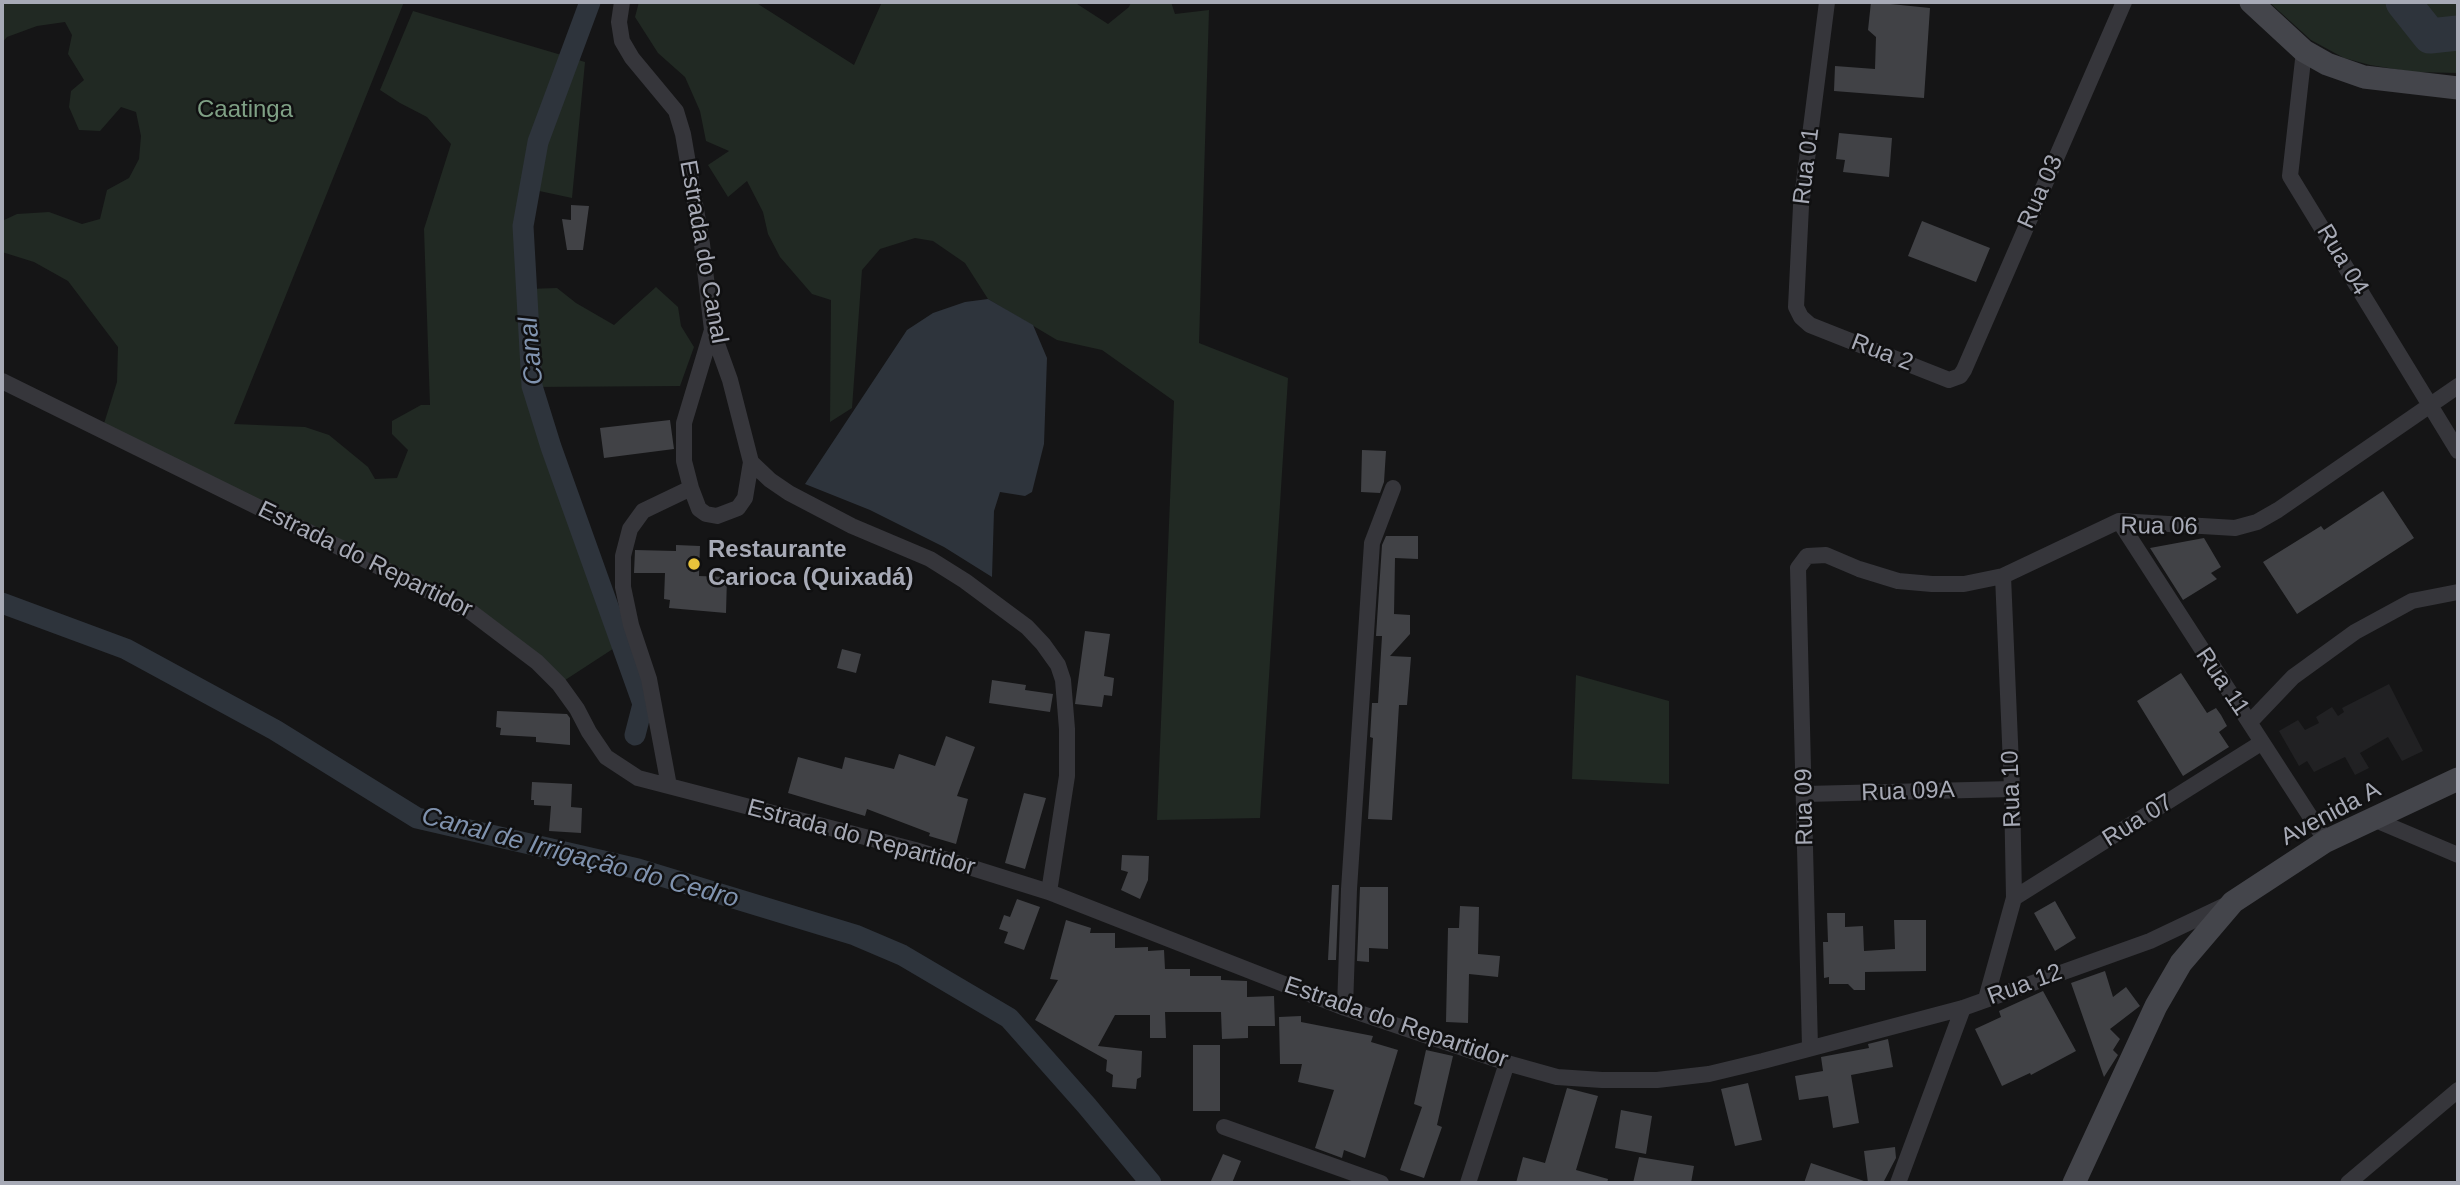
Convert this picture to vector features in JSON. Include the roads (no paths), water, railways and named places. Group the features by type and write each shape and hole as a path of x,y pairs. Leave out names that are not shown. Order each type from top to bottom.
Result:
{"street":[{"name":"Estrada do Canal","path":"622,2 619,22 622,41 632,58 671,105 683,134 702,244 712,330 730,380 751,462"},
{"name":"Rua 01","path":"1810,325 1801,317 1796,307 1795,293 1801,206 1827,2"},
{"name":"Rua 03","path":"1954,380 1964,370 2124,2"},
{"path":"2251,2 2304,51 2327,64 2364,76 2458,88"},
{"name":"Rua 04","path":"2304,51 2290,176 2458,451"},
{"name":"Rua 2","path":"1810,325 1954,380"},
{"path":"712,330 684,423 684,461 699,509 706,514 717,516 738,508 745,498 751,462"},
{"name":"Estrada do Repartidor","path":"2,381 471,612 537,662 559,684 606,757 638,778 915,850 1049,891 1345,1008 1507,1063 1557,1077 1657,1080 1709,1074 1810,1047"},
{"name":"Rua 06","path":"1798,568 1807,556 1817,554 1898,581 1964,583 2003,576 2119,522 2235,528 2257,522 2458,386"},
{"path":"751,462 789,493 852,526 930,559 953,573 1027,628 1044,644 1058,665 1063,680 1068,729 1068,776 1049,891"},
{"path":"668,786 649,679 631,625 626,600 622,556 630,529 643,511 691,488"},
{"path":"1345,1008 1349,889 1372,543 1393,488"},
{"name":"Rua 11","path":"2119,522 2326,841"},
{"name":"Rua 09","path":"1798,568 1810,1047"},
{"name":"Rua 10","path":"1986,999 2014,898 2003,576"},
{"path":"2250,722 2293,677 2355,632 2412,601 2458,592"},
{"name":"Rua 07","path":"2014,898 2261,743"},
{"name":"Avenida A","path":"2074,1183 2180,962 2233,902 2326,841 2458,779"},
{"name":"Rua 09A","path":"1805,794 2012,789"},
{"path":"2373,819 2458,855"},
{"name":"Rua 12","path":"1810,1047 1963,1008 2150,941 2233,902"},
{"path":"1898,1183 1963,1008"},
{"path":"1468,1183 1507,1063"},
{"path":"2348,1183 2455,1097"},
{"path":"1224,1128 1381,1183"}],"waterway":[{"name":"Canal","path":"590,2 538,142 523,226 532,386 551,447 643,704 635,735"},
{"path":"2403,2 2430,36 2458,33"},
{"name":"Canal de Irrigação do Cedro","path":"2,603 126,649 275,730 417,818 638,869 855,935 902,955 1009,1018 1151,1183"}],"place":[{"name":"Restaurante Carioca (Quixadá)","path":"694,564"}],"park label":[{"name":"Caatinga","path":"245,110"}]}
